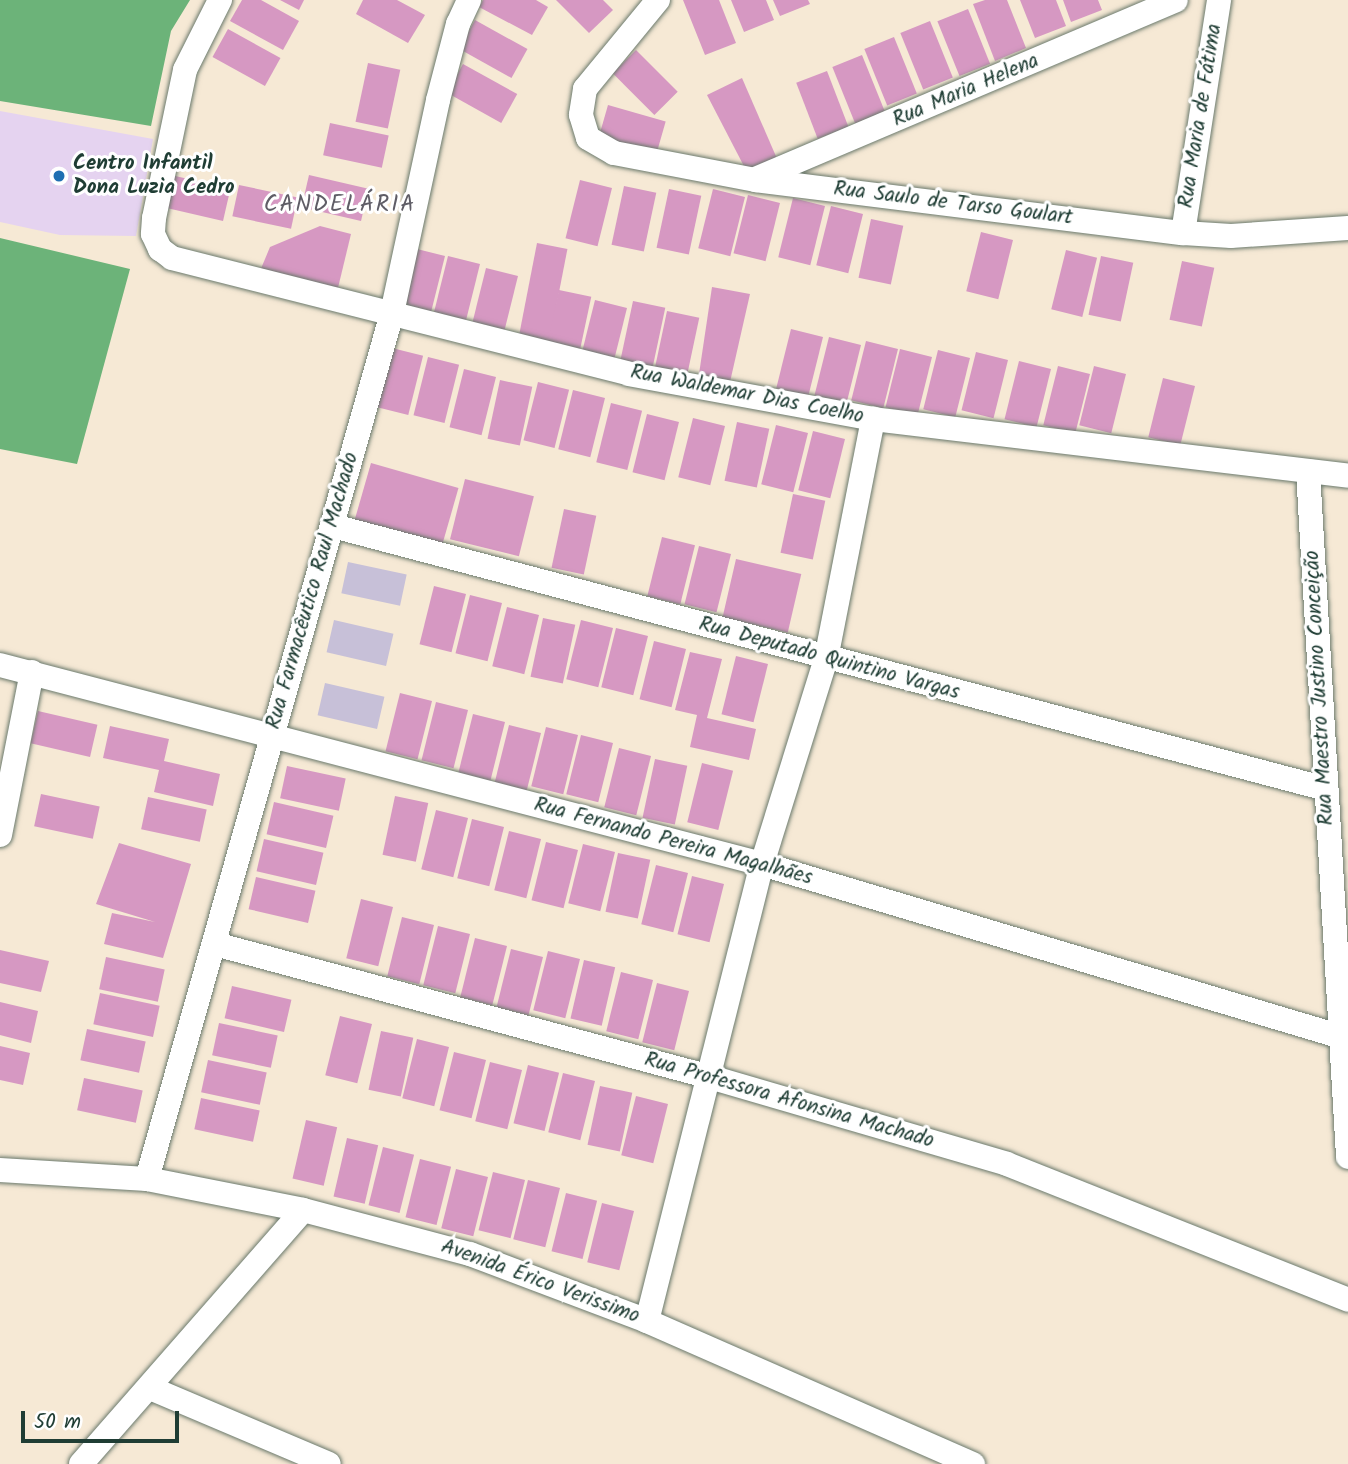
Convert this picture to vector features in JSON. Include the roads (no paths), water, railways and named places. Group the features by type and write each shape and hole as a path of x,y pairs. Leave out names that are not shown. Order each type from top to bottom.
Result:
{"street":[{"name":"Rua Waldemar Dias Coelho","path":"220,0 185,70 154,218 153,234 160,249 172,258 629,374 873,419 1348,476"},
{"name":"Rua Farmacêutico Raul Machado","path":"147,1179 392,313 438,100 458,24 469,0"},
{"name":"Rua Saulo de Tarso Goulart","path":"657,0 585,89 581,115 588,138 614,153 755,180 1183,233 1231,236 1348,228"},
{"name":"Rua Maria Helena","path":"755,180 1176,0"},
{"name":"Rua Maria de Fátima","path":"1183,233 1219,0"},
{"path":"647,1321 762,864 826,659 873,419"},
{"name":"Rua Maestro Justino Conceição","path":"1308,471 1348,1157"},
{"name":"Rua Deputado Quintino Vargas","path":"333,526 826,659 1326,789"},
{"name":"Rua Fernando Pereira Magalhães","path":"0,665 762,864 1342,1037"},
{"path":"0,835 32,672"},
{"name":"Rua Professora Afonsina Machado","path":"215,944 710,1077 1007,1164 1348,1300"},
{"name":"Avenida Érico Verissimo","path":"0,1170 147,1179 303,1210 470,1254 647,1321 973,1464"},
{"path":"81,1464 303,1210"},
{"path":"150,1388 329,1464"}],"place":[{"name":"Centro Infantil Dona Luzia Cedro","path":"59,176"}],"district":[{"name":"CANDELÁRIA","path":"340,205"}]}
